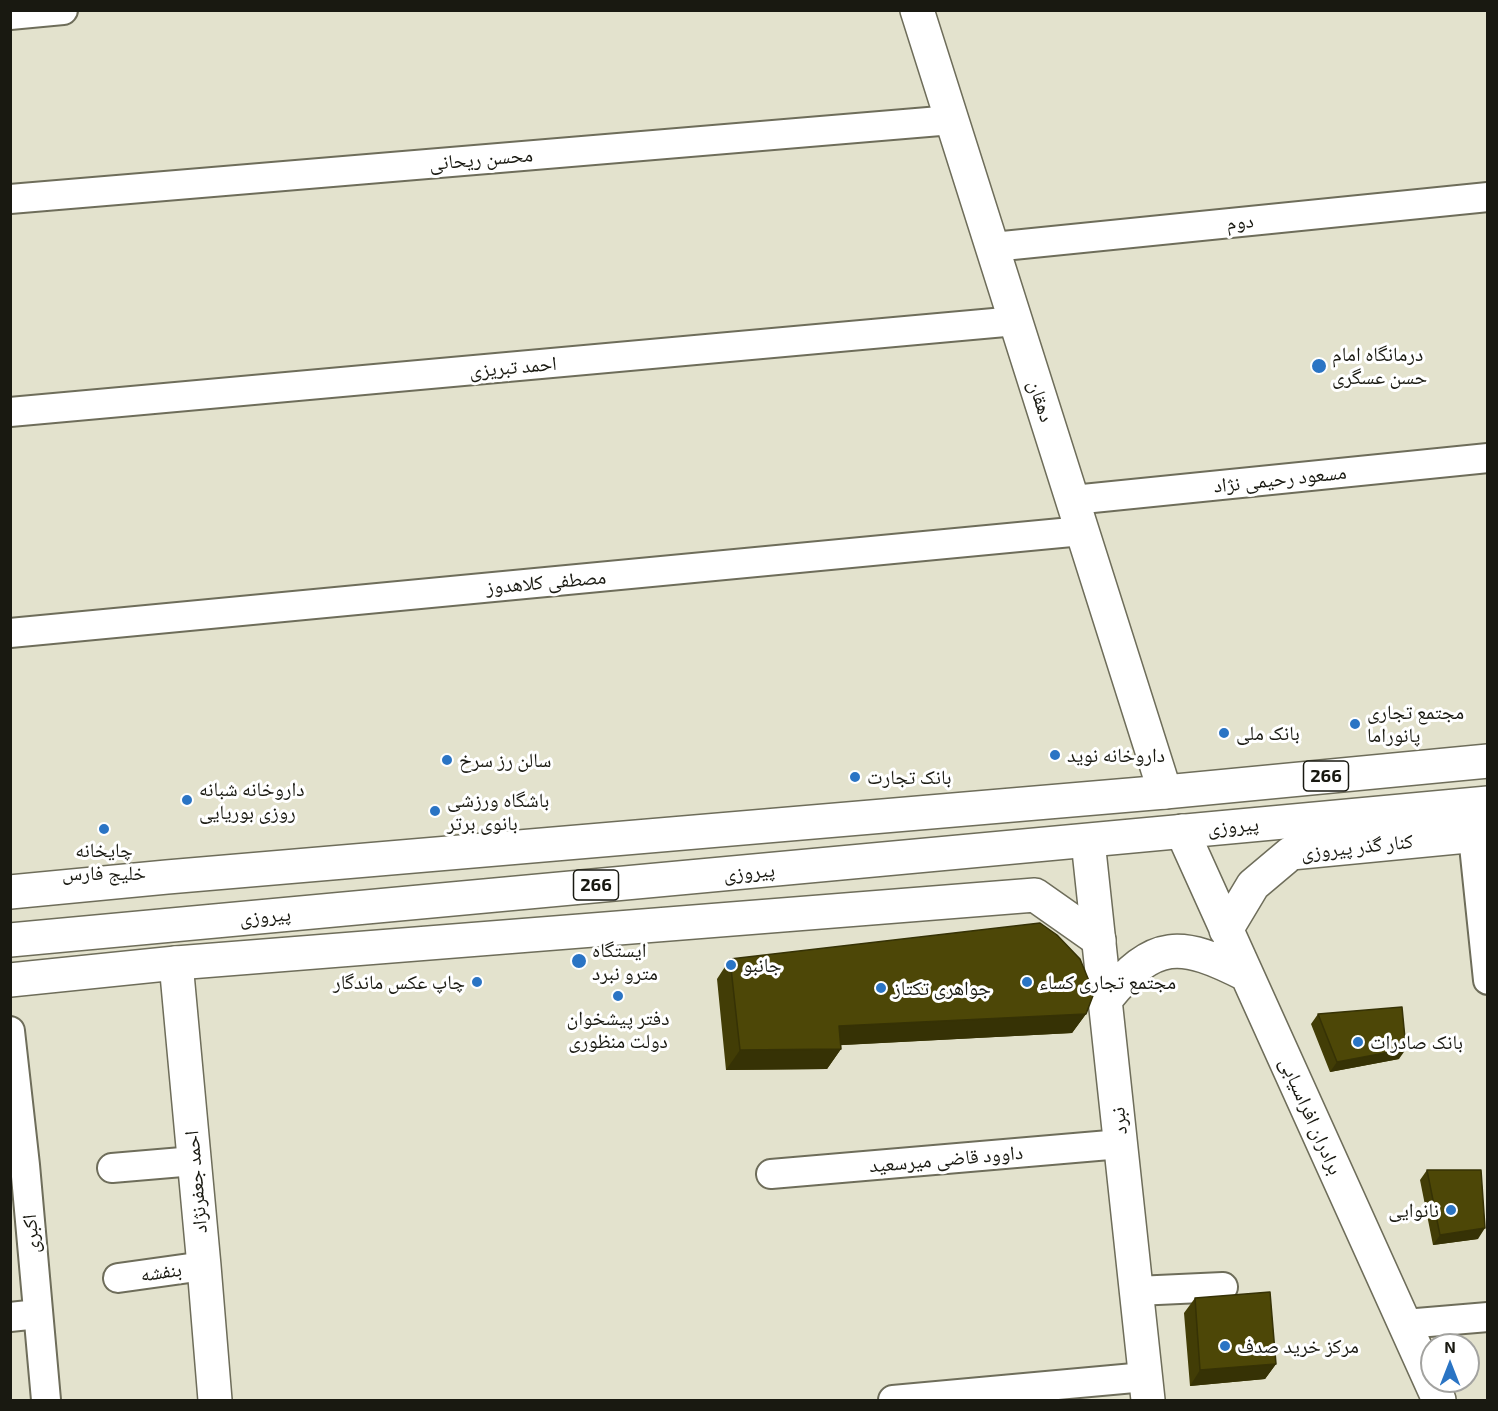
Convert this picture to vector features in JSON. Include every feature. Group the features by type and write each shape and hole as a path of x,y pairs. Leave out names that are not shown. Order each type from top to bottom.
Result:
{"main road":[{"name":"دهقان","path":"918,10 1165,792 1182,831"},
{"name":"پیروزی","path":"10,892 1165,792 1488,761"},
{"name":"پیروزی","path":"10,940 1488,803"},
{"name":"برادران افراسیابی","path":"1182,831 1439,1401"},
{"name":"کنار گذر پیروزی","path":"1226,930 1252,885 1291,853 1480,835"},
{"name":"نبرد","path":"1088,841 1146,1389"},
{"path":"633,882 699,922"},
{"path":"468,940 521,892"},
{"path":"10,980 176,963 1035,895 1099,940"},
{"name":"احمد جعفرنژاد","path":"172,924 204,1266 214,1401"},
{"path":"1106,999 1140,963 1165,951 1192,952 1218,960 1247,975"}],"street":[{"path":"10,15 63,10"},
{"name":"محسن ریحانی","path":"10,199 952,120"},
{"name":"دوم","path":"993,247 1488,197"},
{"name":"احمد تبریزی","path":"10,412 1016,321"},
{"name":"مسعود رحیمی نژاد","path":"1073,500 1488,458"},
{"name":"مصطفی کلاهدوز","path":"10,633 1082,531"},
{"path":"1480,835 1488,980"},
{"name":"اکبری","path":"10,1031 24,1315 46,1401"},
{"name":"داوود قاضی میرسعید","path":"771,1174 1121,1144"},
{"path":"112,1168 194,1161"},
{"name":"بنفشه","path":"118,1278 204,1266"},
{"path":"1136,1291 1223,1287"},
{"path":"1406,1324 1488,1317"},
{"path":"893,1401 1146,1389"}],"building":[{"path":"1040,923 1057,935 1080,959 1094,993 1086,1014 839,1026 841,1049 740,1050 730,959"},
{"name":"بانک صادرات","path":"1402,1007 1406,1049 1337,1062 1318,1014"},
{"name":"نانوایی","path":"1427,1170 1481,1170 1485,1228 1440,1235"},
{"name":"مرکز خرید صدف","path":"1270,1292 1276,1364 1200,1370 1195,1298"}],"place":[{"name":"درمانگاه امام حسن عسگری","path":"1319,366"},
{"name":"مجتمع تجاری پانوراما","path":"1355,724"},
{"name":"بانک ملی","path":"1224,733"},
{"name":"داروخانه نوید","path":"1055,755"},
{"name":"سالن رز سرخ","path":"447,760"},
{"name":"بانک تجارت","path":"855,777"},
{"name":"داروخانه شبانه روزی بوریایی","path":"187,800"},
{"name":"باشگاه ورزشی بانوی برتر","path":"435,811"},
{"name":"چایخانه خلیج فارس","path":"104,829"},
{"name":"ایستگاه مترو نبرد","path":"579,961"},
{"name":"جانبو","path":"731,965"},
{"name":"چاپ عکس ماندگار","path":"477,982"},
{"name":"مجتمع تجاری کساء","path":"1027,982"},
{"name":"جواهری تکتاز","path":"881,988"},
{"name":"دفتر پیشخوان دولت‌ منظوری","path":"618,996"},
{"name":"بانک صادرات","path":"1358,1042"},
{"name":"نانوایی","path":"1451,1210"},
{"name":"مرکز خرید صدف","path":"1225,1346"}]}
